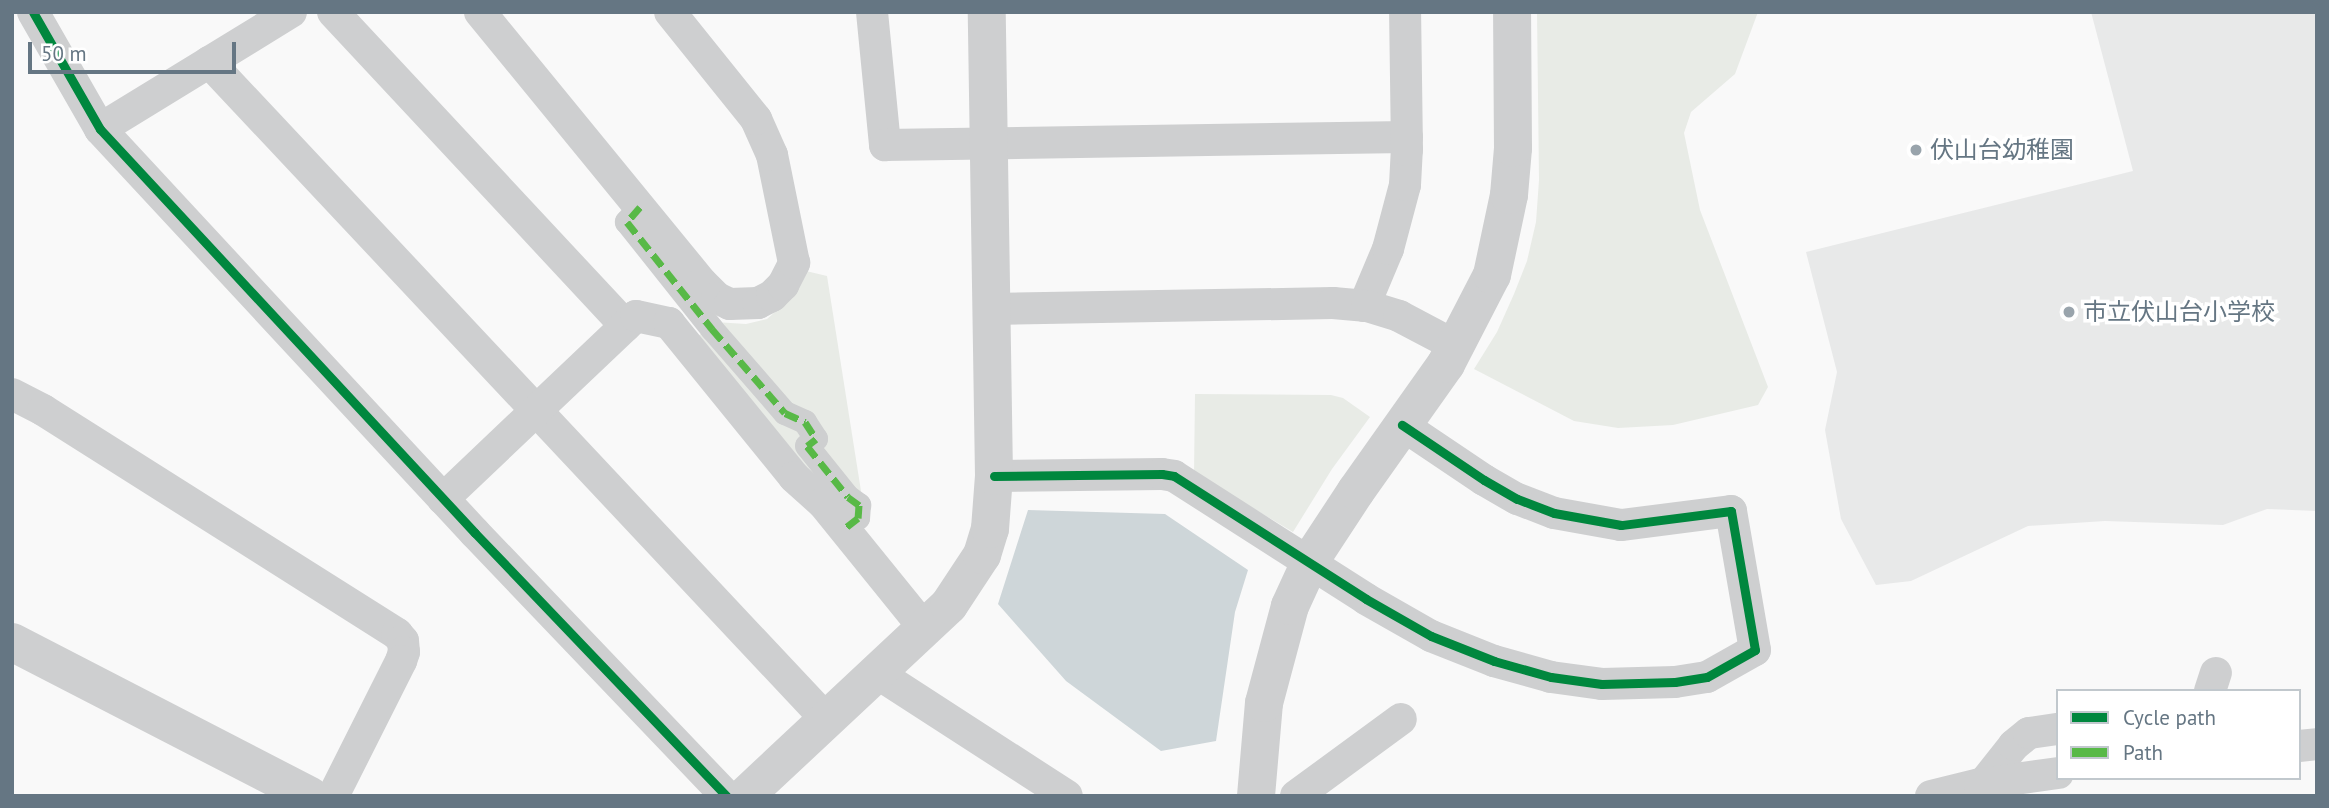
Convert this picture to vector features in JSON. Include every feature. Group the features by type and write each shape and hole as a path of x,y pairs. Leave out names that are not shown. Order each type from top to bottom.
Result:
{"street":[{"path":"33,12 100,130 443,499 726,796"},
{"path":"100,130 291,12"},
{"path":"332,12 626,326"},
{"path":"480,12 702,283 717,298 730,304 758,303 772,296 783,285 794,263 790,235 765,134 677,17"},
{"path":"872,12 885,145 1407,136"},
{"path":"745,796 925,629 968,581 982,555 990,529 993,476 992,309 986,12"},
{"path":"1364,306 1397,218 1405,184 1405,12"},
{"path":"1256,796 1264,702 1274,655 1290,606 1311,562 1456,346 1492,275 1503,234 1513,148 1512,12"},
{"path":"209,62 827,720"},
{"path":"639,207 627,222 712,329 785,413 805,422 816,439 807,446 848,497 859,505 858,518 844,529"},
{"path":"992,309 1333,303 1364,306 1399,316 1456,346"},
{"path":"443,499 636,316 669,323 794,477 823,503 925,629"},
{"path":"12,394 43,410 361,611 403,641 401,661 333,796"},
{"path":"993,476 1174,476 1366,599 1431,636 1494,661 1551,677 1602,684 1675,682 1707,677 1755,650 1731,511 1621,525 1554,513 1495,487 1402,425"},
{"path":"12,642 310,796"},
{"path":"877,673 1068,796"},
{"path":"1296,796 1401,719"},
{"path":"1984,790 2014,745 2029,733 2056,729"},
{"path":"1931,796 1984,790 2056,773"}],"shaded area":[{"path":"1537,12 1758,12 1735,74 1691,112 1684,133 1700,210 1768,387 1758,405 1673,425 1618,428 1574,421 1474,369 1497,332 1514,294 1527,261 1536,222 1539,180"},
{"name":"市立伏山台小学校","path":"2091,12 2317,12 2317,511 2267,509 2223,525 2105,521 2028,526 1911,581 1876,585 1841,519 1825,430 1837,372 1806,252 2133,171"},
{"path":"806,271 827,276 861,491 832,497 696,338 715,322 746,324 767,319 784,304"},
{"path":"1195,394 1331,395 1343,398 1370,417 1332,469 1293,532 1194,473"},
{"path":"1028,510 1165,514 1248,570 1235,612 1216,741 1161,751 1066,681 998,604"}],"marked path":[{"path":"640,207 627,222 712,329 785,413 805,422 816,439 807,446 848,497 859,505 858,518 844,529"}],"cycle path":[{"path":"33,12 100,129 475,533 726,796"},
{"path":"994,476 1174,476 1366,599 1431,636 1494,661 1551,677 1602,684 1675,682 1707,677 1755,650 1731,511 1621,525 1554,513 1517,499 1484,480 1402,425"}],"place":[{"name":"伏山台幼稚園","path":"1916,150"},
{"name":"市立伏山台小学校","path":"2069,312"}]}
